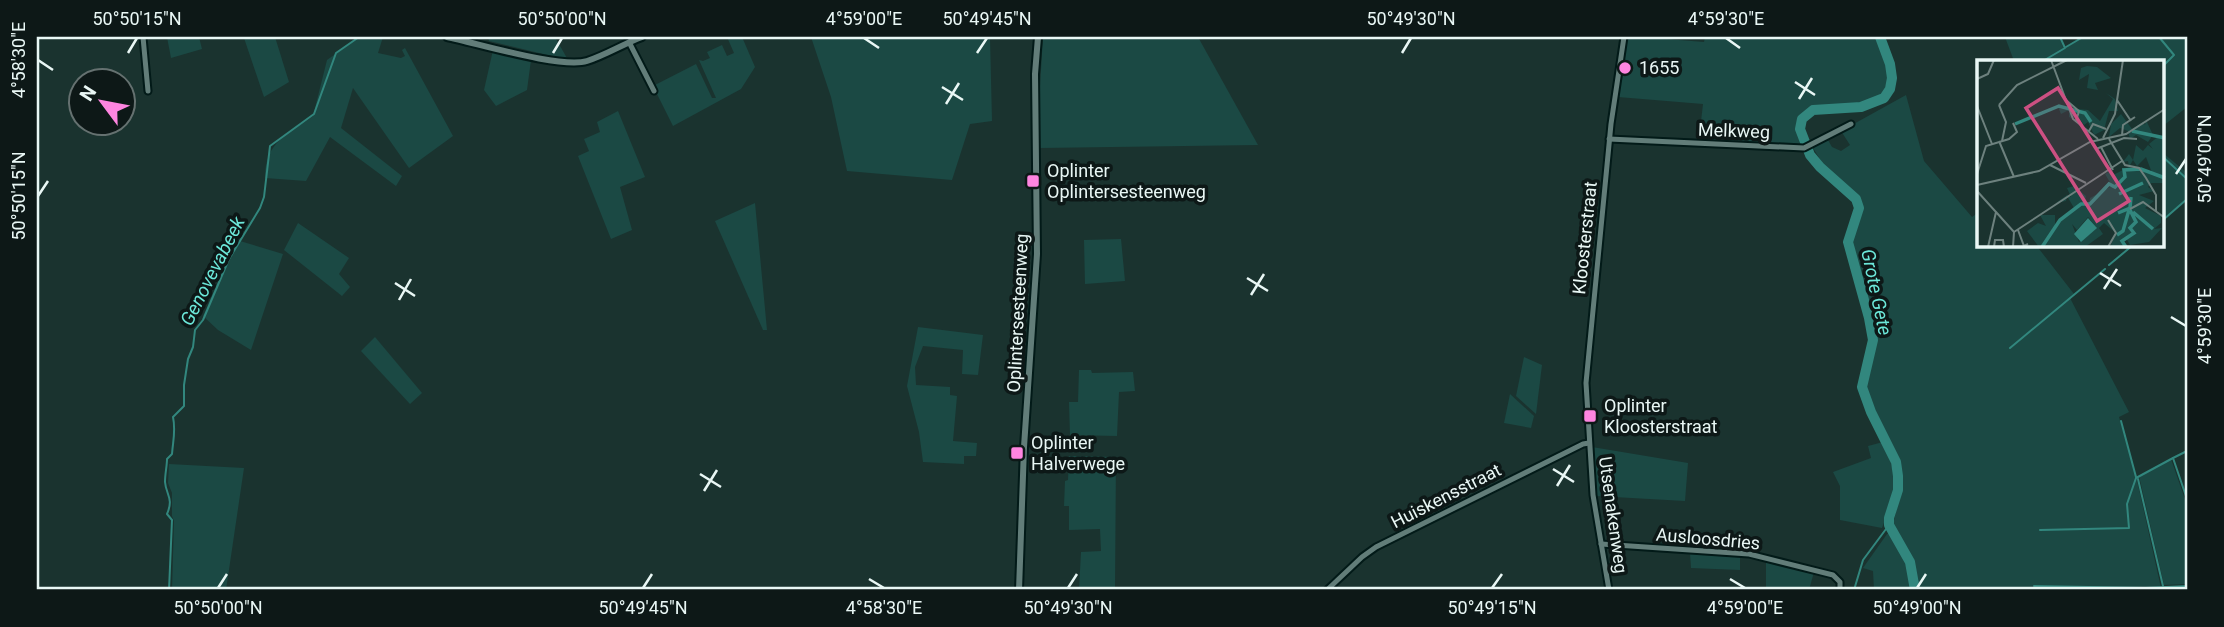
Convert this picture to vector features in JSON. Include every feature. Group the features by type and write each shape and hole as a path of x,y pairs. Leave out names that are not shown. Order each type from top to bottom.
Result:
{"street":[{"path":"143,37 148,91"},
{"path":"447,37 569,63 586,61 626,40 642,37"},
{"name":"Oplintersesteenweg","path":"1019,590 1024,447 1037,254 1035,74 1038,37"},
{"name":"Kloosterstraat","path":"1589,443 1586,404 1588,354 1609,139 1623,37"},
{"path":"626,40 654,91"},
{"name":"Melkweg","path":"1609,139 1807,147 1851,124"},
{"name":"Utsenakenweg","path":"1589,443 1593,495 1609,590"},
{"name":"Huiskensstraat","path":"1327,590 1376,547 1541,464 1589,443"},
{"name":"Ausloosdries","path":"1601,544 1758,555 1833,575 1840,582 1840,590"}],"shaded area":[{"path":"167,37 199,37 202,49 171,58"},
{"path":"275,37 289,82 264,97 244,38"},
{"path":"359,37 383,37 378,53 401,58 405,56 402,50 405,48 453,136 409,168 353,88 341,128 402,176 396,186 330,137 306,181 265,178 266,165 274,147 313,116 327,60"},
{"path":"488,37 555,37 568,60 489,41"},
{"path":"727,37 742,37 755,67 741,89 673,126 653,86 696,64 712,98 716,98 699,60 710,58 707,52 722,45 727,56 734,53"},
{"path":"811,37 990,37 992,121 970,124 952,180 847,171 831,97"},
{"path":"1043,37 1198,37 1258,145 1040,148"},
{"path":"1626,37 1667,37 1704,42 1705,37 1876,37 1888,67 1887,87 1877,98 1860,103 1820,106 1806,111 1799,123 1804,145 1711,142 1712,130 1700,130 1703,104 1618,97"},
{"path":"2005,37 2059,37 2064,49 2083,37 2187,37 2187,107 2164,125 2164,60 2014,60"},
{"path":"493,50 531,60 527,90 496,106 484,90"},
{"path":"1906,95 1924,161 1972,217 1977,213 1977,247 2038,247 2074,294 2070,298 2129,412 2119,417 2137,480 2161,588 2187,587 2187,590 1919,590 1911,558 1893,524 1902,487 1901,474 1890,440 1874,411 1865,386 1876,338 1852,246 1861,201 1823,164 1813,148 1828,140 1832,147 1841,151 1850,145 1841,131"},
{"path":"618,111 645,177 620,187 632,230 611,239 578,156 589,151 584,139 600,132 597,122"},
{"path":"2164,154 2187,173 2187,199 2164,219"},
{"path":"755,203 767,330 763,330 715,221"},
{"path":"298,223 349,258 339,274 350,287 342,296 284,250"},
{"path":"1121,239 1125,281 1085,284 1084,240"},
{"path":"240,241 283,254 251,350 218,330 203,316 223,270"},
{"path":"918,327 983,335 978,375 962,374 963,350 923,346 915,367 916,385 950,387 950,395 957,396 953,441 977,443 976,456 964,456 964,464 923,462 919,432 907,386"},
{"path":"375,337 422,393 410,404 361,351"},
{"path":"1524,357 1542,365 1536,414 1516,396"},
{"path":"1079,370 1091,370 1092,373 1133,372 1135,391 1119,392 1117,436 1070,435 1069,402 1078,402"},
{"path":"1510,394 1534,416 1531,428 1504,423"},
{"path":"1883,442 1891,465 1893,485 1882,528 1840,520 1840,486 1833,472 1871,458 1868,446"},
{"path":"1592,447 1688,463 1685,501 1596,496"},
{"path":"1069,456 1116,457 1115,590 1079,590 1081,552 1101,551 1100,529 1069,530 1069,506 1064,506"},
{"path":"2171,459 2187,505 2187,584 2164,585 2139,476"},
{"path":"169,464 244,468 226,590 172,590 174,521 172,493 168,483"},
{"path":"1890,533 1894,535 1910,572 1912,590 1874,590 1873,571 1863,568"},
{"path":"1690,553 1740,556 1740,570 1691,568"},
{"path":"1766,559 1814,572 1809,590 1766,590"}],"waterway":[{"name":"Genovevabeek","path":"169,590 172,520 167,514 170,504 165,482 167,459 172,454 173,417 184,406 184,385 195,330 203,320 229,259 260,208 264,197 270,146 314,114 336,53 359,37"},
{"name":"Grote Gete","path":"1880,37 1892,78 1890,89 1884,98 1861,107 1813,110 1802,119 1800,129 1810,155 1856,199 1859,208 1848,242 1873,340 1862,387 1871,412 1896,462 1898,490 1889,525 1910,562 1915,590"},
{"path":"2045,60 2065,48 2060,37"},
{"path":"2066,47 2083,37"},
{"path":"2159,37 2174,55 2164,65"},
{"path":"2164,158 2187,179"},
{"path":"2164,219 2187,199"},
{"path":"2109,265 2131,247"},
{"path":"2010,348 2105,269"},
{"path":"2121,421 2136,477"},
{"path":"2187,451 2173,458 2187,499"},
{"path":"2040,530 2129,528 2127,504 2136,478 2173,458"},
{"path":"2138,479 2163,586"},
{"path":"1854,590 1863,560 1889,525"},
{"path":"2034,586 2187,586"}],"place":[{"name":"1655","path":"1625,68"},
{"name":"Oplinter Oplintersesteenweg","path":"1033,181"},
{"name":"Oplinter Kloosterstraat","path":"1590,416"},
{"name":"Oplinter Halverwege","path":"1017,453"}]}
